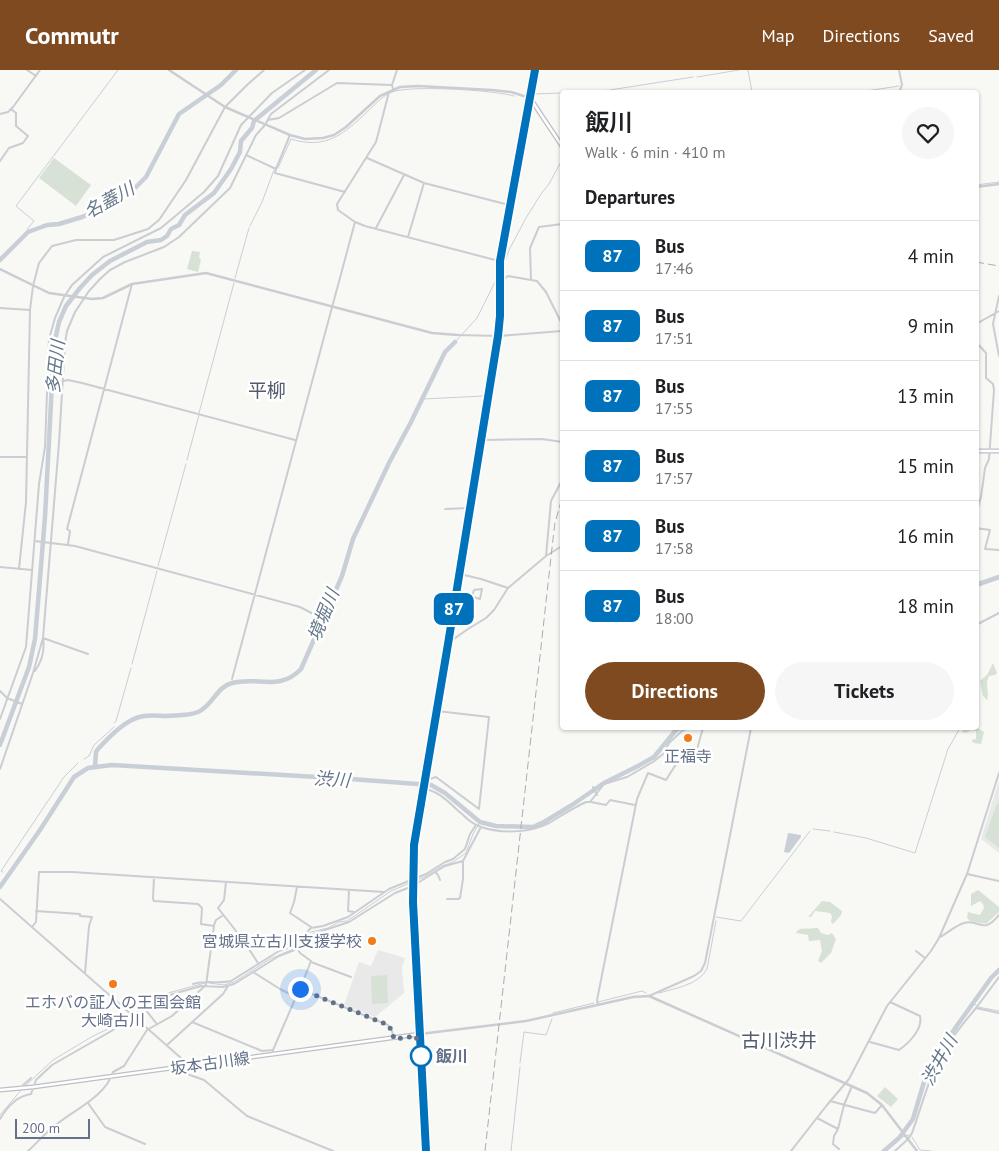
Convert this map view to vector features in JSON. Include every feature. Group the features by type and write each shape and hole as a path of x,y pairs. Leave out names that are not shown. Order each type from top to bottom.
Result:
{"highway":[{"path":"426,1151 413,882 414,845 498,336 500,316 499,267 535,70"}],"main road":[{"path":"530,98 560,143"},
{"path":"979,451 999,451"},
{"name":"坂本古川線","path":"0,1090 394,1039 420,1034"}],"street":[{"path":"28,70 36,76"},
{"path":"0,114 11,109 40,70"},
{"path":"169,70 207,97 225,107 290,135 312,139 334,135 346,127 380,96 409,86 492,90 511,92 530,98"},
{"path":"19,569 25,518 30,310 33,286 40,261 53,245 76,240 114,240 148,229 159,220 186,180 225,107 247,84 264,70"},
{"path":"0,720 26,647 36,541 39,484 45,447 49,339 55,318 72,285 103,257 161,228 204,192 218,176 241,125 272,94 305,70"},
{"path":"0,769 43,638 64,351 67,330 75,312 83,298 110,270 164,247 179,237 230,188 256,135 271,114 329,70"},
{"path":"397,70 376,142 336,208 355,222 375,229 500,261"},
{"path":"899,70 902,87 900,90"},
{"path":"268,120 279,118 337,84 392,85"},
{"path":"0,160 9,148 22,143 28,136 16,126 16,113 11,109"},
{"path":"290,135 275,173 345,192"},
{"path":"246,155 276,169"},
{"path":"367,158 424,183 510,206"},
{"path":"375,229 404,175"},
{"path":"408,237 424,183"},
{"path":"979,187 999,184"},
{"path":"232,679 355,222"},
{"path":"530,279 530,248 539,226 560,224"},
{"path":"0,269 49,293 92,299 103,298 132,284 206,274 432,333 498,336 560,331"},
{"path":"500,282 508,276 535,280 540,283 560,317"},
{"path":"68,544 70,531 67,529 132,284"},
{"path":"999,296 992,324 999,356"},
{"path":"0,308 30,310"},
{"path":"979,323 999,311"},
{"path":"979,345 986,353 986,378 994,386 989,459 984,468 979,504"},
{"path":"63,381 68,380 105,389 296,440"},
{"path":"481,440 542,439 560,442"},
{"path":"0,458 27,457"},
{"path":"546,556 551,501 560,484"},
{"path":"445,509 470,508"},
{"path":"979,528 990,530 985,549 999,550"},
{"path":"36,541 68,544 300,607 319,617"},
{"path":"448,644 490,614 508,588 546,556 560,547"},
{"path":"0,567 32,570"},
{"path":"460,574 481,578 508,588"},
{"path":"456,592 480,599 482,589 474,590 472,596"},
{"path":"979,623 999,613"},
{"path":"43,638 88,654"},
{"path":"0,690 8,699 21,704"},
{"path":"425,780 436,777 479,809 489,717 436,711"},
{"path":"590,802 604,784 626,777 654,762 663,754 669,743 684,730"},
{"path":"598,1005 597,1000 635,805 648,773 666,780 678,760 695,756 702,730"},
{"path":"649,996 694,976 701,971 705,962 751,730"},
{"path":"791,1151 854,1072 890,1002 926,958 939,938 967,874 999,773"},
{"path":"424,788 435,792 479,826 499,831 520,831 548,823 586,802 606,805 610,800 635,805"},
{"path":"593,788 597,795"},
{"path":"447,899 460,898 463,861 479,826"},
{"path":"193,984 231,981 296,947 314,934 349,922 458,856 465,849 470,834 479,826"},
{"path":"167,1045 223,994 228,986 253,970 258,963 279,951 296,947 311,928 330,924 348,917 384,892 413,882 445,866 463,861"},
{"path":"32,927 36,922 39,872 72,872 384,892"},
{"path":"435,872 440,880"},
{"path":"967,874 999,881"},
{"path":"154,877 154,901 198,904 202,908 201,924 214,926"},
{"path":"226,882 224,900 218,908 222,916 238,932 258,963"},
{"path":"297,887 290,913 311,928"},
{"path":"349,890 348,911 354,912"},
{"path":"0,899 147,1030 167,1045 180,1058 187,1074 204,1080 247,1116 333,1151"},
{"path":"36,911 80,914 80,916 92,917 88,926 84,974"},
{"path":"939,938 964,922 988,926 999,915"},
{"path":"28,1151 58,1123 88,1102 108,1084 114,1070 124,1066 147,1030 177,1012 206,983 214,926 216,920 222,916"},
{"path":"296,947 311,962 351,977"},
{"path":"916,951 926,958"},
{"path":"274,1054 273,1050 311,962"},
{"path":"253,970 280,989 296,997"},
{"path":"896,1151 908,1139 939,1059 999,977"},
{"path":"0,1119 3,1113 20,1096 31,1094 36,1080 52,1065 145,1009 159,998 206,983 228,986"},
{"path":"300,989 388,1025 394,1039"},
{"path":"420,1034 526,1021 638,996 649,996 867,1093 882,1105 917,1151"},
{"path":"869,1042 899,1050 917,1031 921,1022 920,1016 890,1002"},
{"path":"976,1008 999,1013"},
{"path":"145,1009 156,1024"},
{"path":"192,1022 262,1051 273,1050"},
{"path":"19,1088 31,1078"},
{"path":"839,1149 833,1144 834,1136 852,1086"},
{"path":"88,1102 105,1127 145,1144"},
{"path":"830,1102 875,1113 882,1105"},
{"path":"817,1118 838,1129"}],"shaded area":[{"path":"54,158 91,185 76,206 39,178"},
{"path":"192,251 200,252 199,257 201,260 198,272 187,269"},
{"path":"993,663 997,673 989,676 987,700 983,696 980,681 987,675"},
{"path":"979,729 984,732 981,744 974,743 971,740 976,739 976,731 971,730"},
{"path":"963,730 971,730 966,733 962,732"},
{"path":"999,780 999,853 981,839"},
{"path":"997,803 999,804 999,848 985,837"},
{"path":"788,833 801,835 789,853 784,852"},
{"path":"978,890 999,907 999,912 986,924 970,921 967,918 968,912 980,915 984,908 980,901 971,906 971,894"},
{"path":"822,901 830,902 842,911 833,924 830,913 815,911 811,917 808,917"},
{"path":"818,928 821,933 828,935 832,933 836,939 831,953 821,963 818,961 822,951 820,940 809,941 808,935 796,933 802,929"},
{"path":"378,950 405,958 402,968 404,993 375,1017 344,1005 359,962 371,966"},
{"path":"387,975 388,1003 372,1004 371,976"},
{"path":"885,1087 898,1099 891,1107 877,1096"}],"waterway":[{"path":"28,232 28,228 34,221 16,206 118,70"},
{"name":"名蓋川","path":"0,260 28,232 47,225 59,224 82,217 103,208 134,189 146,177 179,114 221,85 236,70"},
{"name":"多田川","path":"0,745 29,667 35,639 45,517 54,345 59,322 66,306 92,275 110,261 147,242 161,240 167,236 171,229 179,225 185,215 214,193 231,169 240,152 241,141 252,128 254,121 316,70"},
{"path":"697,77 739,70"},
{"path":"748,70 752,90"},
{"path":"610,90 693,77"},
{"path":"873,90 899,86"},
{"path":"278,168 291,139 314,143 334,138 351,127 382,98 392,92 416,89 452,89 514,96"},
{"path":"533,94 560,93"},
{"path":"501,270 526,218 560,164"},
{"path":"250,226 262,202 274,170"},
{"path":"979,185 999,182"},
{"path":"235,278 249,228"},
{"path":"455,342 477,318 498,276"},
{"path":"199,413 234,283"},
{"name":"境堀川","path":"95,766 98,749 107,739 131,720 144,716 186,715 198,712 207,706 218,692 227,685 242,681 276,682 293,676 301,669 342,576 353,539 445,352 455,342"},
{"path":"423,399 484,396"},
{"path":"187,460 199,415"},
{"path":"158,566 186,464"},
{"path":"132,664 157,571"},
{"name":"渋川","path":"979,584 999,577"},
{"path":"114,723 131,668"},
{"path":"84,759 89,756 94,745 114,727"},
{"name":"渋川","path":"0,887 74,777 88,768 112,765 431,785 445,793 480,822 496,826 533,827 572,805 604,783 654,757 676,730"},
{"path":"834,832 866,838 915,853 948,749 959,730"},
{"path":"3,872 1,871 64,777 78,763"},
{"path":"209,983 224,985 234,982 270,959 296,948 311,932 347,921 391,891 453,862 466,853 480,822"},
{"path":"813,829 830,831"},
{"path":"716,917 741,921 810,831"},
{"path":"659,993 686,985 698,979 707,969 716,921"},
{"name":"渋井川","path":"884,1151 899,1138 913,1119 924,1082 938,1054 991,978 999,970"},
{"path":"25,1086 53,1060 93,1036 127,1020 157,996 205,983"},
{"path":"598,1002 642,991 646,993"},
{"path":"553,1013 594,1003"},
{"path":"978,1007 999,1011"},
{"path":"520,1063 524,1032 546,1035 552,1019"},
{"path":"511,1151 520,1067"},
{"path":"0,1115 22,1089"},
{"name":"渋井川","path":"899,1138 909,1135"},
{"path":"912,1137 920,1150 931,1151"}],"railway":[{"path":"979,263 999,266"},
{"path":"485,1151 553,539 560,505"}],"bus line":[{"name":"87","path":"426,1151 413,902 414,845 498,336 500,261 535,70"}],"place":[{"name":"正福寺","path":"688,738"},
{"name":"宮城県立古川支援学校","path":"372,941"},
{"name":"エホバの証人の王国会館 大崎古川","path":"113,984"},
{"name":"飯川","path":"421,1056"}],"district":[{"name":"平柳","path":"267,390"},
{"name":"古川渋井","path":"779,1040"}],"route":[{"path":"300,989 388,1025 391,1028 394,1039 416,1036 421,1056"}]}
